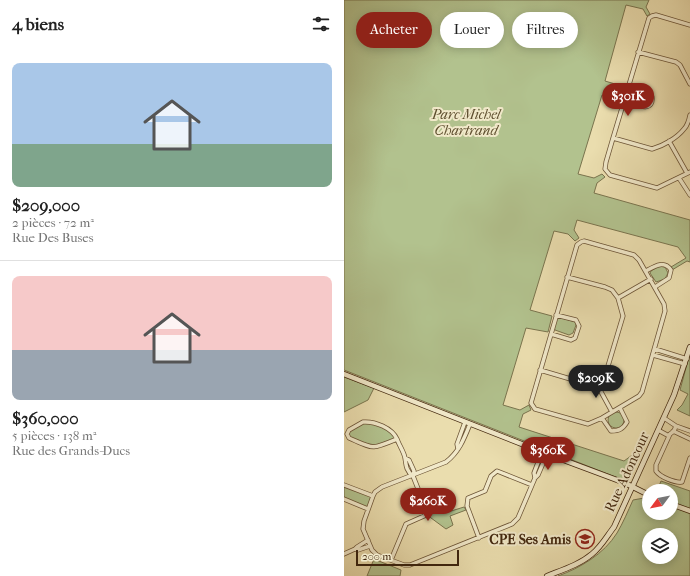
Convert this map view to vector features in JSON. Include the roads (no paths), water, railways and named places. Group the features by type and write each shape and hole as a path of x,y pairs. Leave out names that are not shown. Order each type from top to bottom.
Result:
{"street":[{"path":"669,141 689,173 657,188 610,175 605,169 638,52 649,20 652,16 656,15 690,25"},
{"path":"638,52 676,62 680,65 689,78 690,84"},
{"path":"625,102 645,108 652,104 652,97 629,88"},
{"path":"613,138 652,149 669,141 684,130 687,126 690,115"},
{"path":"679,178 690,195"},
{"path":"581,242 634,256 640,260 651,279 664,304 665,311 640,396 602,418 586,424 535,409 530,403 567,277 577,245 581,242"},
{"path":"646,271 663,264 671,270 670,278 655,287"},
{"path":"540,370 580,382 587,382 594,379 607,370 623,316 618,298 612,290 567,277"},
{"path":"618,298 651,279"},
{"path":"550,334 571,340 575,338 579,326 576,320 556,314"},
{"name":"Rue Adoncour","path":"547,576 577,564 592,554 614,527 677,388 690,347"},
{"path":"655,349 686,362"},
{"path":"653,355 686,362"},
{"path":"344,374 625,483 642,492"},
{"path":"594,379 612,412"},
{"path":"602,418 611,431 617,431 624,427 627,422 620,408"},
{"path":"664,418 676,426 690,431"},
{"path":"391,560 406,524 424,516 426,509 413,476 414,471 409,460 405,458 397,439 391,430 369,422 363,422 349,430 347,434 349,438 370,448 376,448 397,439"},
{"path":"458,449 457,444 465,422"},
{"path":"470,424 461,446 454,456 446,462 382,487 375,492 368,508 363,529 372,550 378,555 404,565 410,565 515,522 547,454"},
{"path":"676,426 669,436 655,469 657,473 678,482 682,482 690,458"},
{"path":"658,430 669,436"},
{"path":"673,431 690,438"},
{"path":"535,478 534,473 542,452"},
{"path":"479,538 467,506 468,498 485,491 491,476 497,471 532,485"},
{"path":"344,485 373,496"},
{"path":"344,499 368,508"},
{"path":"678,507 690,511"},
{"path":"344,554 355,549 357,546 368,540"},
{"path":"355,549 358,550 370,546"}],"place":[{"name":"CPE Ses Amis","path":"585,539"}],"park label":[{"name":"Parc Michel Chartrand","path":"466,122"}]}
